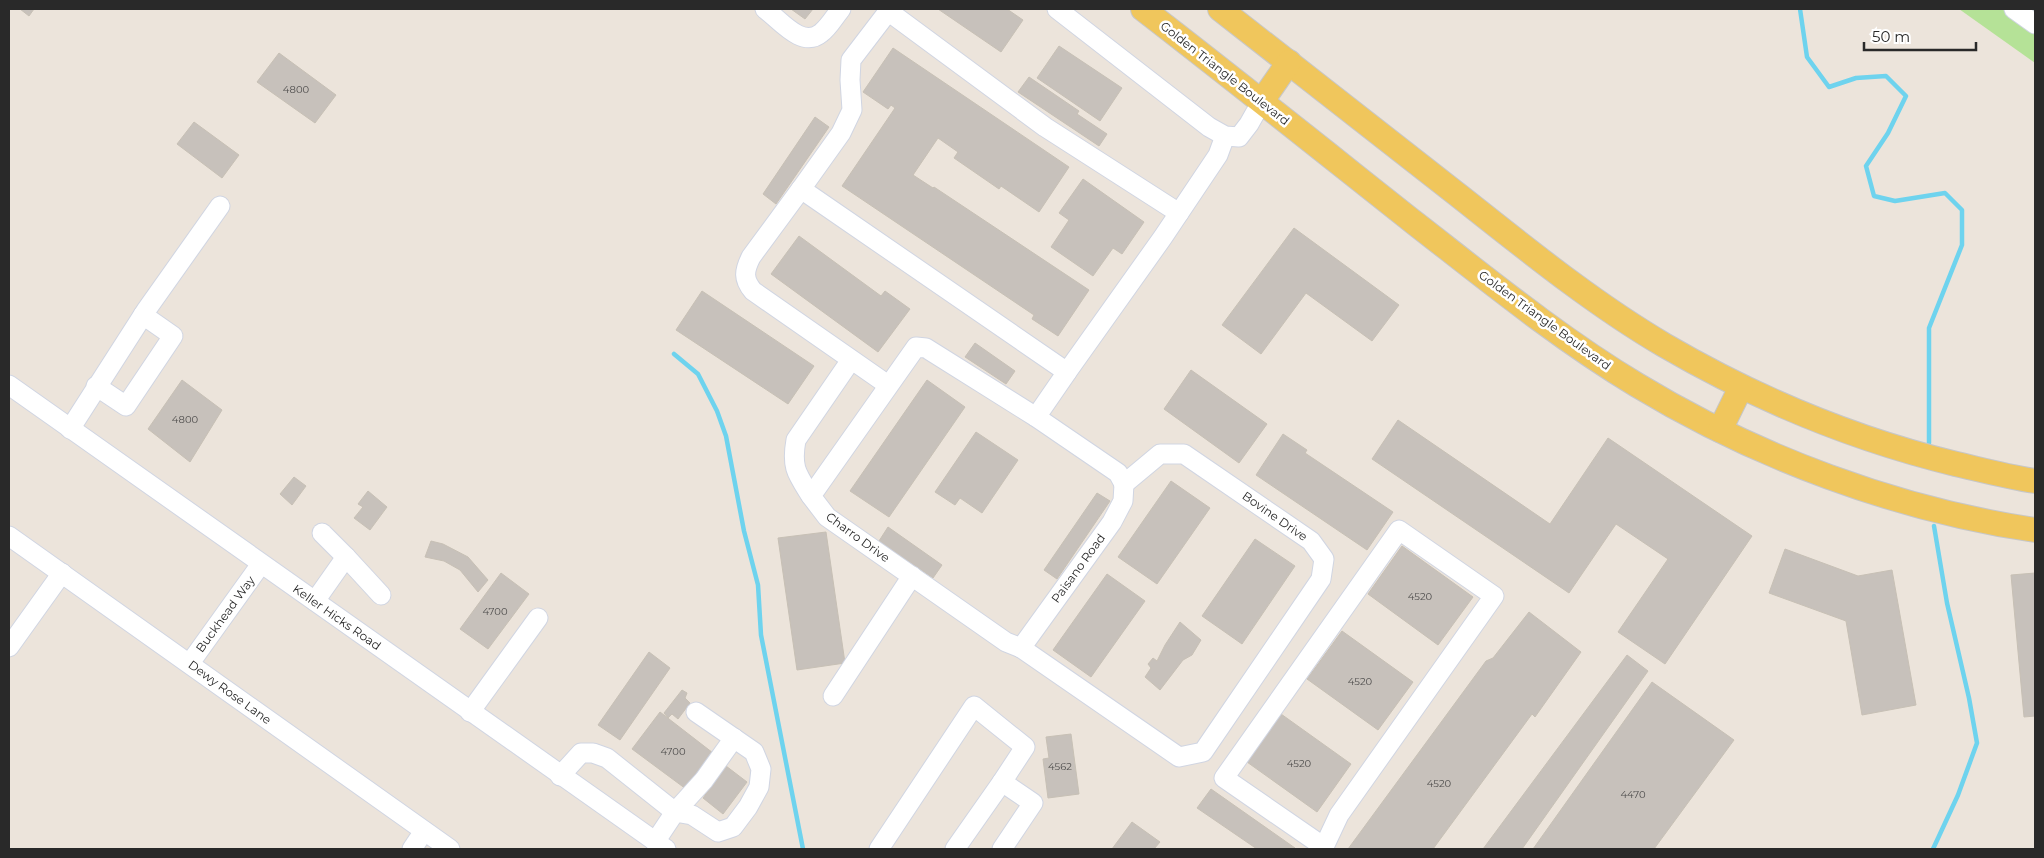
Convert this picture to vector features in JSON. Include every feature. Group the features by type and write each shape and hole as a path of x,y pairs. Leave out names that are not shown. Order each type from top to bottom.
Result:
{"main road":[{"name":"Golden Triangle Boulevard","path":"1143,9 1471,267 1565,338 1638,385 1720,430 1814,471 1903,501 2003,525 2035,530"},
{"path":"1220,9 1500,228 1593,298 1662,344 1741,387 1831,426 1916,454 2012,478 2035,481"},
{"path":"1262,101 1289,62"},
{"path":"1720,430 1741,387"}],"street":[{"path":"765,9 800,37 810,39 821,34 841,9"},
{"path":"1059,9 1209,127 1225,136 1239,137 1262,101"},
{"path":"2014,9 2035,24"},
{"path":"888,385 753,291 745,278 745,268 751,257 842,134 852,110 851,60 889,10 1046,127 1179,213"},
{"path":"1036,417 1179,213 1218,155 1225,136"},
{"path":"801,189 1067,372"},
{"path":"70,429 143,316 220,206"},
{"path":"96,386 126,406 172,336 143,316"},
{"path":"811,496 916,346 926,348 1036,417 1118,473 1124,484"},
{"name":"Charro Drive","path":"852,360 796,440 794,453 795,470 811,496 827,516 1006,642 1021,648"},
{"name":"Keller Hicks Road","path":"9,385 661,846"},
{"name":"Bovine Drive","path":"1021,648 1179,757 1202,752 1321,579 1324,559 1311,541 1184,454 1160,454 1124,484"},
{"name":"Paisano Road","path":"1021,648 1112,522 1123,501 1124,484"},
{"path":"1399,530 1494,596 1339,815 1324,848 1224,778 1399,530"},
{"path":"322,533 382,595"},
{"name":"Dewy Rose Lane","path":"9,536 450,849"},
{"path":"315,601 346,557"},
{"name":"Buckhead Way","path":"190,663 261,564"},
{"path":"9,647 62,573"},
{"path":"833,696 912,576"},
{"path":"470,712 538,618"},
{"path":"879,849 974,706 1025,748 955,849"},
{"path":"560,776 581,753 593,753 607,758 675,812 692,814 718,832 734,826 748,807 759,787 761,769 754,752 696,712"},
{"path":"661,846 675,812 704,780 734,738"},
{"path":"1002,782 1033,803 1002,849"},
{"path":"412,849 424,831"}],"green space":[{"path":"1959,9 2035,9 2035,63"}],"building":[{"path":"20,9 34,9 29,16"},
{"path":"791,9 813,9 805,19"},
{"path":"938,9 1007,9 1023,20 1001,52"},
{"path":"1059,46 1122,88 1100,121 1037,78"},
{"path":"893,48 1069,167 1039,212 1001,186 999,189 954,158 958,152 938,138 913,175 1089,290 1058,336 1032,319 1034,315 842,186 895,108 891,105 888,109 863,92"},
{"path":"279,53 336,95 315,123 257,82"},
{"path":"1029,77 1079,111 1077,114 1107,134 1099,146 1018,92"},
{"path":"815,117 829,127 776,204 763,194"},
{"path":"194,122 239,155 222,178 177,144"},
{"path":"1083,179 1144,222 1122,254 1113,248 1093,276 1051,247 1069,220 1059,213"},
{"path":"1294,228 1399,305 1372,341 1306,293 1261,354 1222,325"},
{"path":"799,236 881,296 885,291 910,309 878,352 771,274"},
{"path":"702,291 814,366 788,404 676,330"},
{"path":"975,343 1015,371 1006,384 965,357"},
{"path":"1191,370 1267,424 1239,463 1164,409"},
{"path":"182,380 222,410 190,462 148,429"},
{"path":"927,380 965,407 889,517 850,491"},
{"path":"1398,420 1550,524 1608,438 1752,536 1665,664 1618,632 1668,559 1616,524 1569,593 1372,459"},
{"path":"976,432 1018,460 982,513 960,498 955,505 935,492"},
{"path":"1283,434 1307,450 1305,453 1393,512 1367,550 1256,475"},
{"path":"294,477 306,486 292,505 280,494"},
{"path":"1171,481 1210,508 1157,584 1118,557"},
{"path":"368,491 387,507 370,530 354,518 363,507 358,504"},
{"path":"1097,493 1110,501 1057,579 1044,570"},
{"path":"888,527 942,565 933,578 879,541"},
{"path":"826,532 845,663 797,670 778,538"},
{"path":"1255,539 1295,566 1242,644 1202,616"},
{"path":"431,541 443,544 468,557 488,580 478,592 460,570 444,561 425,557"},
{"path":"1402,546 1473,597 1438,645 1368,594"},
{"path":"1785,549 1858,576 1892,570 1916,705 1862,715 1846,621 1769,593"},
{"path":"501,573 529,594 488,649 460,629"},
{"path":"2035,573 2035,716 2024,717 2011,575"},
{"path":"1107,574 1145,601 1091,677 1053,650"},
{"path":"1529,612 1581,652 1535,717 1532,714 1433,849 1348,849 1486,661 1493,658"},
{"path":"1180,622 1201,640 1192,655 1183,660 1160,690 1145,677 1151,668 1148,664 1153,658 1157,661"},
{"path":"1342,631 1413,682 1378,730 1307,679"},
{"path":"649,652 670,668 620,740 598,725"},
{"path":"1627,655 1648,671 1522,849 1483,849"},
{"path":"1652,682 1734,740 1654,849 1533,849"},
{"path":"682,690 687,693 685,698 690,703 678,719 672,714 668,718 664,713"},
{"path":"660,712 713,753 686,789 632,749"},
{"path":"1281,714 1351,764 1317,812 1247,762"},
{"path":"1071,734 1079,794 1048,798 1043,759 1049,758 1046,737"},
{"path":"726,766 747,782 723,814 703,798"},
{"path":"1211,789 1295,848 1257,849 1197,808"},
{"path":"1132,822 1160,842 1154,849 1112,849"}],"waterway":[{"path":"1800,9 1807,57 1829,87 1856,78 1886,76 1906,96 1888,133 1866,166 1874,196 1895,201 1945,193 1962,210 1962,245 1929,328 1929,443"},
{"path":"674,354 698,374 717,411 726,436 744,531 758,585 761,635 803,849"},
{"path":"1933,849 1958,795 1977,743 1969,698 1947,603 1934,526"}]}
